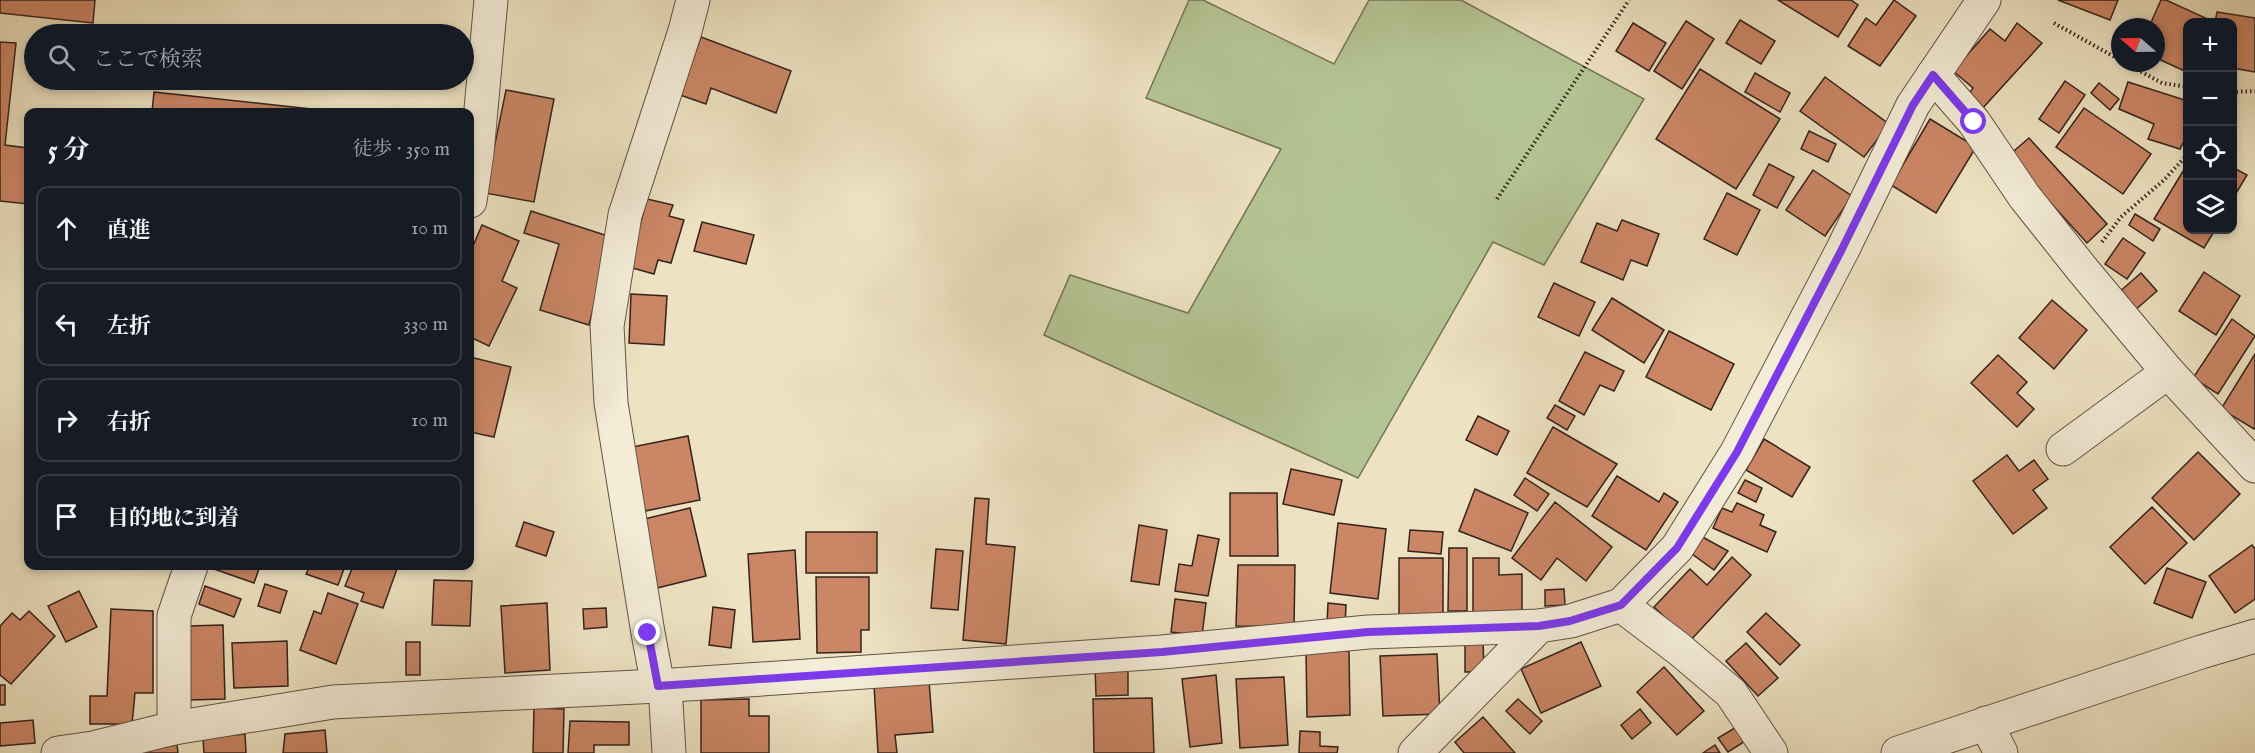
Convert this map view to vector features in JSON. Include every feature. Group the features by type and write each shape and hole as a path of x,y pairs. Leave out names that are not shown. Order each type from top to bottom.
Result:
{"street":[{"path":"474,174 491,0"},
{"path":"669,753 662,685 648,633 611,403 608,326 624,215 685,31 693,0"},
{"path":"58,753 93,748 174,728 333,702 662,685 1162,652 1368,632 1539,626 1570,621 1621,605 1677,548 1737,452 1842,249 1913,105 1984,0"},
{"path":"1933,75 1974,122 2025,196 2082,269 2168,372 2255,466"},
{"path":"2063,449 2168,372"},
{"path":"174,728 174,616 190,570"},
{"path":"1621,605 1679,649 1731,693 1771,753"},
{"path":"1415,753 1539,626"},
{"path":"1898,753 2255,636"},
{"path":"1986,723 2001,753"}],"path":[{"path":"1497,199 1629,0"},
{"path":"2054,23 2111,55"},
{"path":"2142,72 2162,83 2183,86"},
{"path":"2237,92 2255,91"},
{"path":"2082,269 2121,217 2164,180 2183,159"}],"green space":[{"path":"1189,0 1203,0 1334,64 1369,0 1461,0 1644,99 1544,265 1493,242 1358,478 1044,335 1070,275 1188,313 1281,149 1146,98"}],"building":[{"path":"0,0 95,0 93,23 0,13"},
{"path":"1778,0 1851,0 1858,5 1838,37"},
{"path":"1894,0 1916,16 1880,66 1848,46 1866,18 1876,25"},
{"path":"2058,0 2118,0 2110,20"},
{"path":"2161,0 2166,0 2206,18 2183,18 2183,70 2165,62 2165,18 2153,18"},
{"path":"2217,12 2255,18 2255,72 2237,69 2237,18 2216,18"},
{"path":"1740,20 1775,41 1761,64 1726,43"},
{"path":"1686,21 1714,39 1682,89 1654,71"},
{"path":"1633,23 1666,43 1649,71 1616,51"},
{"path":"2017,23 2042,43 1981,110 1966,98 1973,88 1953,71 1990,29 2005,41"},
{"path":"701,37 791,71 776,113 711,88 706,104 680,95"},
{"path":"0,42 16,43 5,145 24,147 24,204 0,201"},
{"path":"1700,69 1780,119 1736,189 1656,139"},
{"path":"1755,73 1790,93 1780,112 1745,92"},
{"path":"1825,77 1889,124 1864,157 1800,111"},
{"path":"2065,81 2085,95 2059,133 2039,119"},
{"path":"2128,82 2183,99 2183,143 2180,149 2148,139 2154,124 2119,109"},
{"path":"2099,83 2119,99 2110,110 2091,93"},
{"path":"506,90 554,99 534,202 485,193"},
{"path":"154,92 302,108 152,108"},
{"path":"2084,108 2151,154 2123,194 2056,147"},
{"path":"1930,119 1976,147 1936,213 1891,185"},
{"path":"1809,131 1836,144 1828,162 1801,149"},
{"path":"2029,138 2107,224 2087,243 2008,156"},
{"path":"1769,164 1794,177 1777,208 1753,195"},
{"path":"1813,170 1852,196 1825,236 1786,210"},
{"path":"2237,170 2247,175 2237,192"},
{"path":"2183,171 2183,234 2213,234 2204,248 2154,219"},
{"path":"1727,193 1760,210 1737,255 1704,239"},
{"path":"647,199 673,205 669,216 684,220 671,263 658,260 654,274 629,267"},
{"path":"531,211 611,237 589,325 540,310 559,244 524,233"},
{"path":"2135,214 2160,229 2153,241 2129,225"},
{"path":"1622,220 1659,234 1647,266 1631,260 1623,280 1581,262 1597,223 1617,231"},
{"path":"702,222 754,235 746,264 694,251"},
{"path":"482,225 519,241 502,281 517,288 489,346 474,339 474,244"},
{"path":"2123,238 2145,253 2127,279 2105,264"},
{"path":"2204,272 2240,296 2216,335 2179,311"},
{"path":"2141,273 2157,291 2134,311 2118,293"},
{"path":"1554,283 1595,302 1579,336 1538,317"},
{"path":"631,294 667,296 664,345 629,343"},
{"path":"1612,298 1664,330 1644,363 1592,330"},
{"path":"2052,300 2087,330 2054,369 2019,338"},
{"path":"2232,319 2255,336 2218,394 2193,378"},
{"path":"1669,331 1734,364 1711,410 1646,377"},
{"path":"1585,352 1624,371 1614,391 1600,385 1584,415 1559,401"},
{"path":"2255,354 2255,427 2254,429 2221,409"},
{"path":"1998,355 2027,382 2017,393 2034,409 2017,427 1971,383"},
{"path":"474,358 511,367 494,437 474,433"},
{"path":"1555,405 1575,416 1567,430 1547,418"},
{"path":"1478,416 1509,431 1497,455 1466,440"},
{"path":"1553,427 1617,464 1587,507 1527,473"},
{"path":"688,436 700,500 645,511 632,447"},
{"path":"1764,439 1810,467 1792,497 1746,470"},
{"path":"2198,452 2240,494 2194,540 2152,498"},
{"path":"2007,455 2019,471 2034,460 2048,479 2033,490 2047,508 2013,534 1973,481"},
{"path":"1291,469 1342,480 1334,515 1283,504"},
{"path":"1617,476 1659,502 1664,493 1678,502 1646,550 1592,516"},
{"path":"1525,478 1549,494 1537,511 1514,495"},
{"path":"1745,480 1762,488 1756,502 1738,493"},
{"path":"1475,489 1528,513 1511,551 1459,531"},
{"path":"1230,493 1277,493 1278,556 1230,556"},
{"path":"975,498 989,499 986,544 1015,547 1006,644 963,640"},
{"path":"1555,502 1612,547 1586,581 1557,558 1541,580 1512,558"},
{"path":"1737,503 1764,515 1760,525 1776,532 1767,552 1713,528 1722,508 1732,512"},
{"path":"2152,507 2187,543 2145,584 2110,547"},
{"path":"690,508 706,576 657,588 640,520"},
{"path":"524,522 554,532 546,556 516,546"},
{"path":"1338,523 1386,529 1378,599 1330,593"},
{"path":"1139,525 1167,530 1159,585 1131,581"},
{"path":"1410,530 1443,532 1441,554 1408,551"},
{"path":"806,532 877,532 877,573 806,573"},
{"path":"1198,535 1219,539 1208,596 1175,591 1179,564 1192,566"},
{"path":"1699,535 1728,551 1714,570 1688,551"},
{"path":"2252,545 2255,549 2255,599 2235,613 2209,576"},
{"path":"1449,548 1467,548 1467,611 1448,611"},
{"path":"936,549 963,551 958,610 931,608"},
{"path":"795,550 800,639 753,642 748,554"},
{"path":"1732,557 1751,575 1690,641 1654,607 1690,569 1707,585"},
{"path":"1399,558 1443,558 1443,618 1399,619"},
{"path":"1473,558 1499,558 1499,575 1522,574 1522,615 1473,616"},
{"path":"1238,565 1295,565 1294,627 1236,626"},
{"path":"2167,568 2206,582 2192,618 2154,603"},
{"path":"217,570 259,570 254,583"},
{"path":"308,570 344,570 338,585 306,574"},
{"path":"351,570 397,570 383,608 361,601 364,593 345,586"},
{"path":"816,577 869,577 869,630 861,630 861,652 817,653"},
{"path":"434,580 472,581 470,626 432,625"},
{"path":"265,584 287,591 280,613 258,606"},
{"path":"205,586 241,599 234,617 199,604"},
{"path":"1564,589 1565,605 1545,606 1545,590"},
{"path":"79,591 97,627 66,642 48,606"},
{"path":"328,593 358,604 336,664 300,650 314,611 321,614"},
{"path":"1175,599 1206,603 1202,636 1171,632"},
{"path":"547,603 550,670 505,673 501,606"},
{"path":"1328,603 1346,605 1345,626 1327,625"},
{"path":"713,607 735,610 731,648 709,645"},
{"path":"606,608 607,627 584,629 583,609"},
{"path":"111,609 153,611 153,693 135,693 132,724 90,724 90,696 107,696"},
{"path":"29,611 55,636 11,684 0,675 0,626 12,613 20,620"},
{"path":"1766,613 1800,645 1780,665 1747,632"},
{"path":"223,625 225,699 189,700 187,626"},
{"path":"1465,639 1483,639 1484,672 1465,672"},
{"path":"287,641 288,686 234,688 232,643"},
{"path":"406,642 420,642 420,675 406,675"},
{"path":"1581,642 1601,686 1541,713 1521,669"},
{"path":"1746,643 1778,678 1758,696 1726,661"},
{"path":"1306,651 1349,651 1350,715 1307,717"},
{"path":"1437,654 1440,714 1383,716 1380,656"},
{"path":"1128,665 1128,695 1096,696 1095,666"},
{"path":"1664,667 1704,711 1677,735 1637,692"},
{"path":"1216,675 1222,743 1190,747 1182,679"},
{"path":"1284,677 1288,745 1240,748 1236,679"},
{"path":"929,681 933,732 895,735 897,753 878,753 874,685"},
{"path":"0,685 5,685 5,705 0,705"},
{"path":"1152,698 1154,753 1094,753 1093,699"},
{"path":"749,699 749,716 769,716 769,753 701,753 701,700"},
{"path":"1518,699 1542,721 1530,734 1506,711"},
{"path":"534,708 564,709 563,753 533,753"},
{"path":"1640,709 1651,723 1632,739 1621,725"},
{"path":"1483,717 1515,753 1464,753 1455,742"},
{"path":"33,720 35,743 0,746 0,723"},
{"path":"570,721 629,722 629,745 594,745 594,753 568,753"},
{"path":"1738,726 1747,740 1728,752 1718,738"},
{"path":"325,730 327,753 283,753 285,734"},
{"path":"1300,731 1320,732 1320,746 1338,747 1337,753 1299,753"},
{"path":"245,734 246,753 204,753 203,738"},
{"path":"177,745 178,753 126,752"},
{"path":"1715,745 1720,753 1703,753"}],"route":[{"path":"648,633 658,686 1162,652 1368,632 1539,626 1570,621 1621,605 1677,548 1737,452 1842,249 1913,105 1933,75 1974,122"}]}
